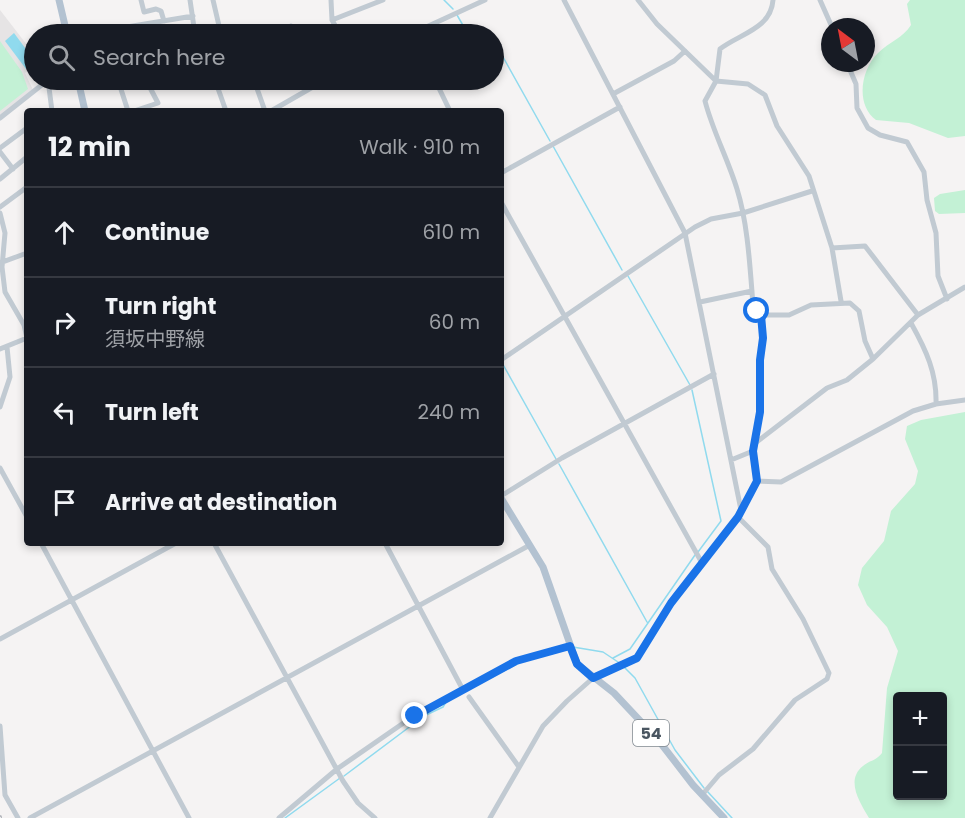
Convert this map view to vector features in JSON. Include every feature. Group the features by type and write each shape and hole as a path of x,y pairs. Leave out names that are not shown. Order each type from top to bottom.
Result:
{"main road":[{"path":"59,0 65,24"},
{"path":"80,90 84,108"},
{"name":"54","path":"504,502 530,545 550,585 572,655 581,669 614,693 705,791 724,818"}],"street":[{"path":"141,0 144,12 156,9 161,11 164,21"},
{"path":"190,0 194,24"},
{"path":"213,0 219,24"},
{"path":"331,0 334,24"},
{"path":"332,20 383,0"},
{"path":"438,24 485,0"},
{"path":"564,0 685,233 741,510"},
{"path":"638,0 657,24 716,81 748,84 765,95 777,126 809,176 832,248 841,301"},
{"path":"490,818 543,726 593,678 629,663 643,651 671,603 738,517 757,481 753,451 760,412 760,360 763,338 761,315 753,305 743,213 737,189 712,128 705,101 716,81 720,49 752,31 764,21 772,9 773,0"},
{"path":"820,0 828,18"},
{"path":"146,24 193,16"},
{"path":"613,94 674,61 685,51"},
{"path":"850,72 858,92 857,108 868,128 880,135 907,142 924,172 927,200 936,233 938,276 947,298"},
{"path":"0,118 35,90"},
{"path":"49,90 51,108"},
{"path":"121,90 127,108"},
{"path":"143,108 158,103 152,90"},
{"path":"219,90 225,108"},
{"path":"258,90 264,108"},
{"path":"276,108 306,90"},
{"path":"440,90 449,108"},
{"path":"504,171 620,107"},
{"path":"13,169 0,150 24,130"},
{"path":"0,180 24,160"},
{"path":"0,207 24,189"},
{"path":"504,358 685,233 711,219 743,213 812,190"},
{"path":"504,207 622,424 702,563"},
{"path":"0,213 5,233 1,263 5,292 24,325"},
{"path":"832,248 865,246 918,315"},
{"path":"1,263 24,254"},
{"path":"754,444 827,388 847,380 873,359 918,315 965,287"},
{"path":"700,302 752,291"},
{"path":"761,315 789,315 812,304 841,301 856,306 865,341 873,359"},
{"path":"911,323 930,359 930,367 937,381 936,404"},
{"path":"0,349 24,339"},
{"path":"0,407 9,377 7,347"},
{"path":"504,495 622,424 714,374"},
{"path":"757,481 781,482 914,411 936,404 965,400"},
{"path":"731,460 753,451"},
{"path":"0,468 24,512"},
{"path":"705,791 719,775 753,749 795,700 827,679 829,674 803,619 772,569 768,547 738,517"},
{"path":"30,818 530,545"},
{"path":"43,546 189,818"},
{"path":"0,639 170,546"},
{"path":"216,546 343,781 358,802 375,818"},
{"path":"387,546 462,688"},
{"path":"279,818 337,770 415,716 462,688 516,661 570,646"},
{"path":"469,697 519,767"},
{"path":"0,726 5,795 18,818"}],"shaded area":[{"path":"0,10 24,41 24,90 34,92 0,118"}],"green space":[{"path":"910,0 965,0 965,136 948,138 909,123 876,120 865,105 864,77 866,72 875,72 875,56 911,25 907,4"},
{"path":"0,41 22,72 24,90 27,90 0,111"},
{"path":"965,190 965,213 939,214 935,211 934,198 940,194"},
{"path":"965,412 965,818 869,818 856,792 855,778 858,772 882,753 887,688 898,651 887,627 867,605 858,585 862,568 884,541 891,511 915,484 918,471 905,439 907,426 921,420"}],"water":[{"path":"14,33 24,46 24,66 5,41"}],"waterway":[{"path":"444,0 453,9"},
{"path":"457,15 462,24"},
{"path":"504,59 550,141"},
{"path":"553,146 622,270"},
{"path":"628,276 690,385"},
{"path":"504,366 556,459"},
{"path":"692,390 721,521 698,552"},
{"path":"559,464 647,622"},
{"path":"613,658 630,649 695,555"},
{"path":"573,647 603,652 621,664"},
{"path":"471,688 519,663"},
{"path":"624,667 635,678 675,750 704,788"},
{"path":"344,776 424,716 443,707 446,702"},
{"path":"285,818 340,778"},
{"path":"707,791 732,818"}],"route":[{"path":"415,716 462,688 516,661 570,646 577,664 593,678 629,663 643,651 671,603 738,517 757,481 753,451 760,412 760,360 763,338 761,315 757,311"}]}
